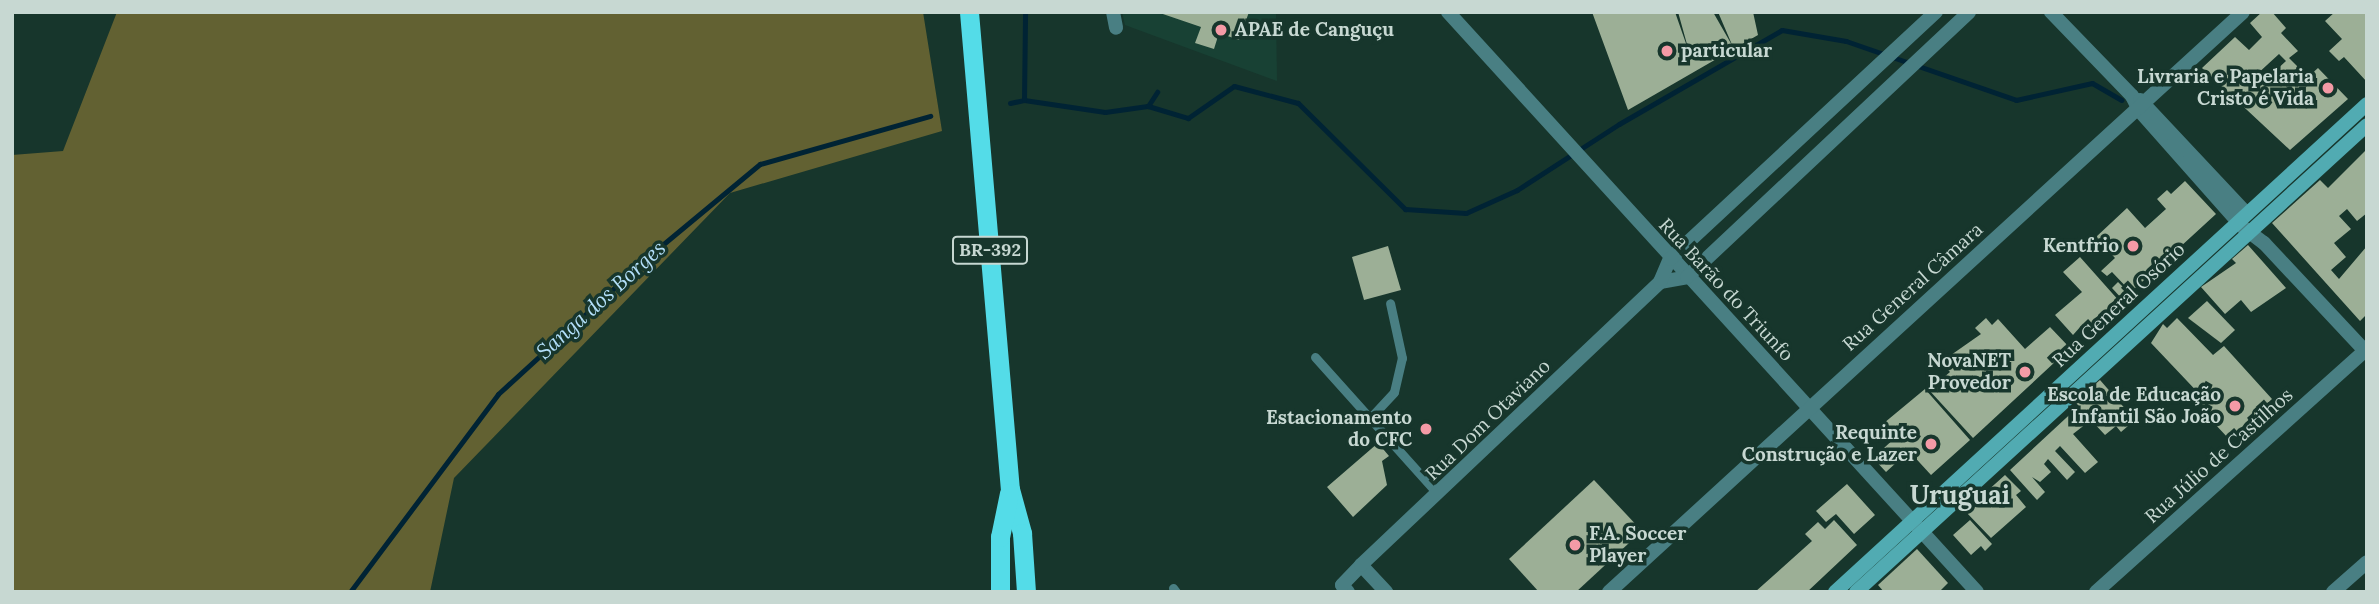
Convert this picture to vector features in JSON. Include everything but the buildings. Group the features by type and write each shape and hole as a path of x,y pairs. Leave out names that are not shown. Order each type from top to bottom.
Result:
{"highway":[{"name":"BR-392","path":"969,12 1010,489 1022,533 1026,592"},
{"name":"BR-392","path":"1000,592 1000,537 1010,489"}],"main road":[{"name":"Rua General Osório","path":"1835,592 1916,527 2247,223 2367,104"},
{"name":"Rua General Osório","path":"2247,223 2367,125"},
{"name":"Rua General Osório","path":"1856,592 1916,527"}],"street":[{"path":"1113,12 1116,28"},
{"name":"Rua Barão do Triunfo","path":"1448,12 1686,277 1977,592"},
{"name":"Rua Dom Otaviano","path":"1342,590 1361,565 1660,282 1670,258 1937,12"},
{"path":"1660,282 1686,277 1969,12"},
{"path":"2051,12 2139,103 2264,243 2366,351"},
{"name":"Rua General Câmara","path":"1609,592 2139,103 2243,12"},
{"path":"1912,35 1928,51"},
{"path":"1814,126 1828,144"},
{"name":"Rua Júlio de Castilhos","path":"2096,592 2366,351"},
{"path":"2333,592 2367,562"},
{"path":"1361,565 1385,592"}],"lane":[{"path":"1370,418 1394,392 1402,358 1390,303"},
{"path":"1315,357 1438,494"}],"shaded area":[{"path":"117,12 923,12 942,131 730,193 454,478 430,592 12,592 12,155 63,151"},
{"path":"1122,12 1276,12 1277,81 1125,25"}],"waterway":[{"name":"Sanga dos Borges","path":"1010,103 1024,100 1025,12"},
{"path":"1148,106 1188,118 1234,86 1298,103 1405,209 1466,213 1517,190 1619,124 1782,30 1846,41 2016,100 2092,83 2122,100"},
{"path":"1024,100 1105,112 1148,106 1157,92"},
{"name":"Sanga dos Borges","path":"350,592 498,394 649,256 760,164 930,116"}],"place":[{"name":"APAE de Canguçu","path":"1221,30"},
{"name":"particular","path":"1667,51"},
{"name":"Livraria e Papelaria Cristo é Vida","path":"2328,88"},
{"name":"Kentfrio","path":"2133,246"},
{"name":"NovaNET Provedor","path":"2025,372"},
{"name":"Escola de Educação Infantil São João","path":"2235,406"},
{"name":"Estacionamento do CFC","path":"1426,429"},
{"name":"Requinte Construção e Lazer","path":"1931,444"},
{"name":"F.A. Soccer Player","path":"1575,545"}],"district":[{"name":"Uruguai","path":"1960,495"}]}
